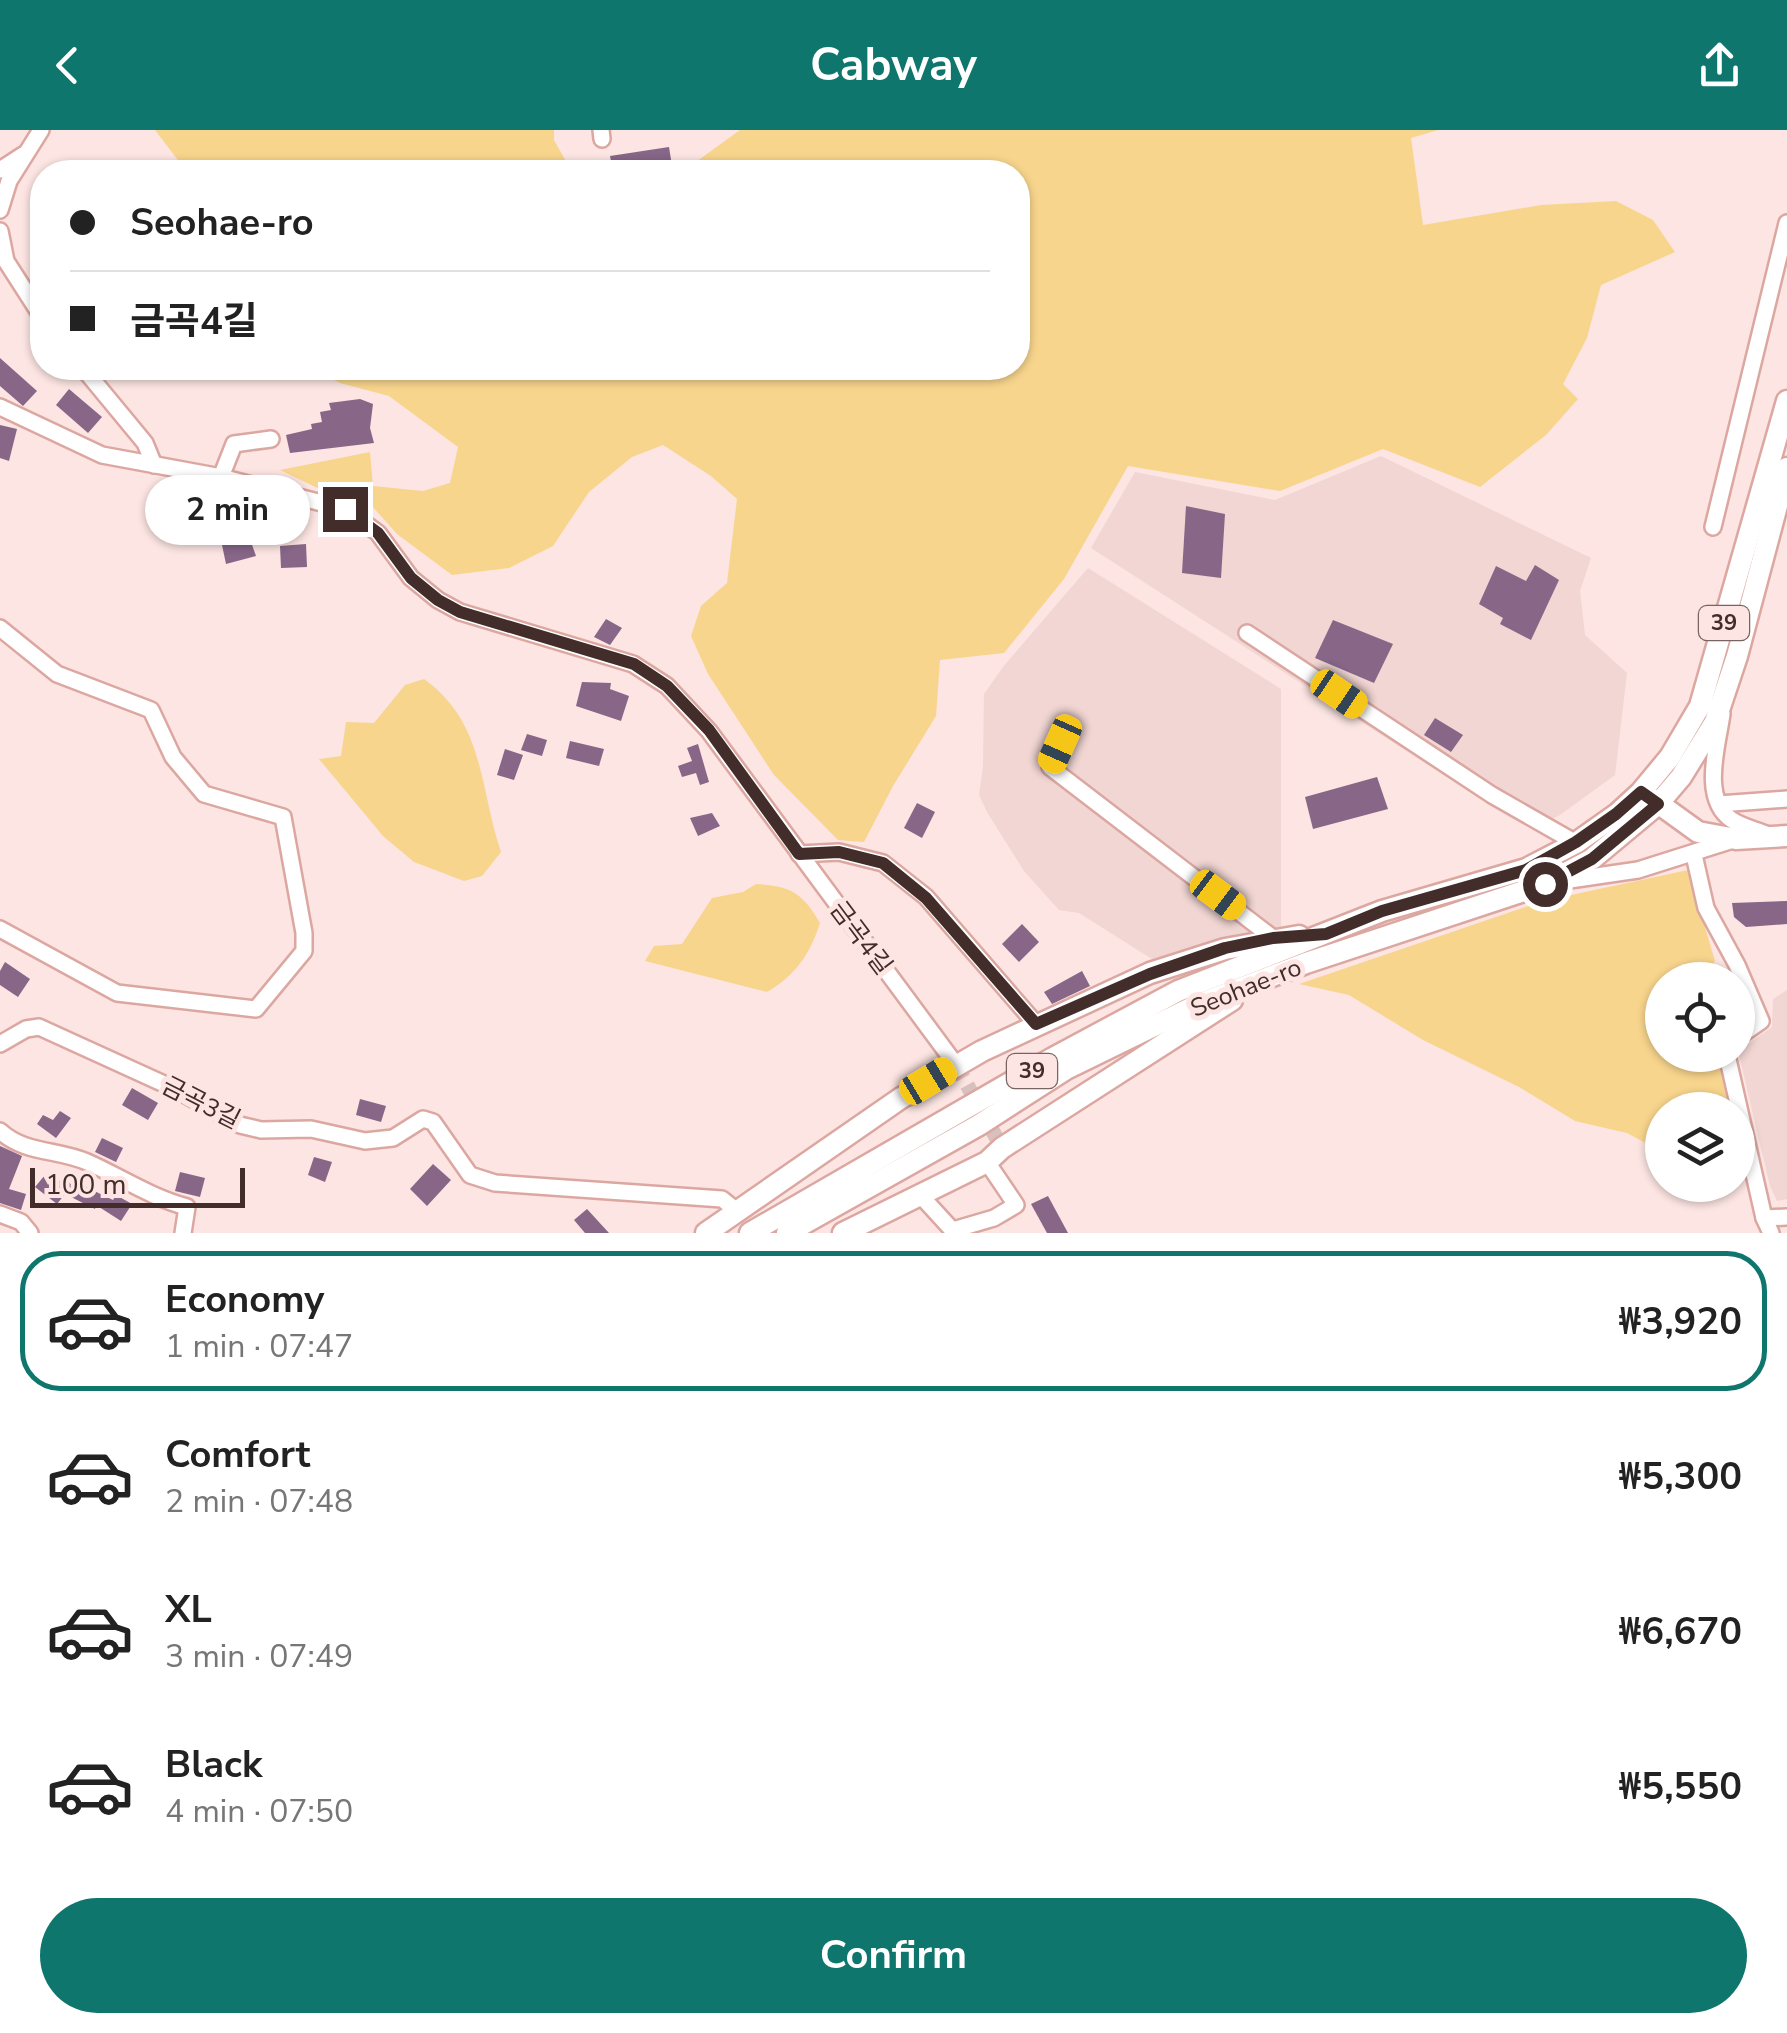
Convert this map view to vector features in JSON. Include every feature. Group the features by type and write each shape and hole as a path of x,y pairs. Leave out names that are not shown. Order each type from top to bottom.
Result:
{"main road":[{"path":"1774,440 1787,382"},
{"name":"Seohae-ro","path":"750,1233 1053,1058 1178,991 1382,911 1526,870 1616,814 1650,798 1700,706 1787,401"},
{"name":"Seohae-ro","path":"787,1233 979,1125 1066,1069 1199,1004 1545,884 1592,859 1706,739 1723,704 1787,468"},
{"path":"1650,798 1698,832 1736,839 1780,837"},
{"path":"706,1233 900,1098 956,1064 1036,1024 1150,974 1225,948 1273,938 1326,934"},
{"path":"843,1233 922,1197 994,1155 1258,982"}],"street":[{"path":"0,210 10,181 41,130"},
{"path":"0,170 26,153"},
{"path":"1713,527 1787,223"},
{"path":"0,231 6,262 30,299"},
{"path":"93,380 145,444 154,464"},
{"name":"금곡4길","path":"0,407 102,456 221,478 345,509 378,533 411,578 449,606 634,664 667,686 709,730 956,1064"},
{"path":"221,478 234,444 271,438"},
{"path":"0,628 57,674 151,710 173,757 204,794 283,817 304,951 256,1010 116,993 0,929"},
{"path":"1247,633 1492,795 1576,842"},
{"path":"1723,704 1714,784 1718,804 1730,819 1780,837"},
{"path":"1060,744 1050,767 1273,938"},
{"path":"1718,804 1787,798"},
{"path":"1545,884 1638,870 1736,839"},
{"path":"799,854 839,852 883,863 926,898 1036,1024"},
{"path":"1694,855 1706,908 1736,962"},
{"name":"금곡3길","path":"0,1044 26,1029 39,1027 175,1088 240,1125 261,1130 310,1129 366,1141 393,1138 423,1118 433,1122 470,1174 495,1183 722,1199 737,1211"},
{"path":"1731,1072 1768,1225 1787,1218"},
{"path":"0,1131 12,1142 84,1160 153,1198 187,1207 183,1233"},
{"path":"922,1197 954,1232 1016,1206 994,1155"},
{"path":"0,1214 21,1222 30,1233"}],"shaded area":[{"path":"155,130 554,130 554,140 565,160 178,160"},
{"path":"740,130 1438,130 1411,138 1423,225 1541,205 1616,201 1653,220 1675,252 1601,285 1587,338 1563,384 1578,399 1546,435 1480,487 1383,449 1280,491 1128,466 1064,579 1004,653 940,660 936,716 864,842 838,840 774,775 708,674 691,636 701,606 727,583 737,499 711,476 663,445 632,457 589,492 553,546 509,568 452,575 397,534 371,505 332,495 280,470 370,452 373,486 423,491 450,483 458,447 389,396 334,380 1030,380 1030,160 699,160"},
{"path":"1381,456 1591,558 1580,591 1585,635 1627,673 1615,775 1560,815 1539,825 1492,806 1091,548 1135,472 1275,500"},
{"path":"1088,568 1281,689 1281,927 1152,959 1079,913 1059,910 1024,871 987,812 979,795 984,694"},
{"path":"424,679 459,715 469,736 501,852 482,876 464,881 414,862 383,836 319,759 341,756 346,722 374,723 405,685"},
{"path":"1688,870 1715,961 1645,962 1645,1072 1722,1072 1727,1092 1645,1092 1645,1143 1627,1133 1575,1121 1519,1087 1423,1040 1349,995 1299,984 1543,901"},
{"path":"756,884 795,893 820,923 801,963 767,992 645,961 654,946 682,944 712,898 743,892"},
{"path":"1787,990 1787,1199 1777,1201 1755,1123 1755,1092 1748,1092 1743,1072 1755,1072 1755,1039 1772,1027 1773,999"}],"building":[{"path":"669,147 671,160 611,160 610,156"},
{"path":"0,358 37,391 23,406 0,386"},
{"path":"69,389 102,417 88,433 56,405"},
{"path":"360,399 373,404 370,428 374,443 290,453 286,435 312,429 311,424 322,422 320,412 331,410 329,403"},
{"path":"0,425 17,429 9,461 0,458"},
{"path":"1186,506 1225,514 1221,578 1182,573"},
{"path":"250,539 256,556 226,564 222,545"},
{"path":"306,544 307,567 281,568 280,546"},
{"path":"1535,565 1559,580 1531,640 1500,624 1503,618 1479,604 1496,566 1526,581"},
{"path":"606,619 622,628 610,645 594,637"},
{"path":"1333,620 1393,644 1374,683 1315,658"},
{"path":"582,682 611,683 610,689 629,696 621,721 576,706"},
{"path":"1435,718 1463,735 1451,752 1424,735"},
{"path":"527,734 547,740 542,756 521,750"},
{"path":"570,741 604,749 599,766 566,758"},
{"path":"698,744 709,782 700,785 696,773 682,777 678,766 692,761 687,748"},
{"path":"505,749 523,755 514,780 497,775"},
{"path":"1377,777 1388,809 1313,829 1305,797"},
{"path":"917,803 935,812 922,838 904,828"},
{"path":"712,813 720,826 698,836 690,818"},
{"path":"1787,901 1787,924 1746,927 1734,917 1732,903"},
{"path":"1022,924 1039,942 1019,962 1002,944"},
{"path":"5,962 30,979 18,997 0,985"},
{"path":"1082,971 1090,986 1052,1004 1044,992"},
{"path":"132,1088 158,1103 148,1120 122,1105"},
{"path":"360,1099 386,1106 381,1122 356,1115"},
{"path":"60,1111 71,1118 56,1138 37,1124 43,1115 53,1120"},
{"path":"102,1138 123,1148 116,1162 95,1152"},
{"path":"0,1146 22,1156 9,1189 26,1194 21,1210 0,1203"},
{"path":"314,1157 332,1162 325,1182 308,1175"},
{"path":"433,1164 451,1180 427,1206 410,1189"},
{"path":"180,1172 205,1178 200,1197 175,1191"},
{"path":"45,1175 57,1183 63,1178 81,1192 84,1186 132,1204 121,1221 96,1205 95,1209 65,1194 57,1204 35,1187"},
{"path":"1048,1196 1068,1233 1047,1233 1031,1204"},
{"path":"587,1209 609,1233 585,1233 574,1220"}],"tunnel":[{"path":"956,1065 1002,1148"}],"route":[{"path":"345,509 378,533 411,578 438,600 460,612 634,664 667,686 709,730 799,854 839,852 883,863 926,898 1036,1024 1150,974 1225,948 1273,938 1326,934 1382,911 1526,870 1576,842 1641,792 1658,804 1592,859 1545,884"}]}
